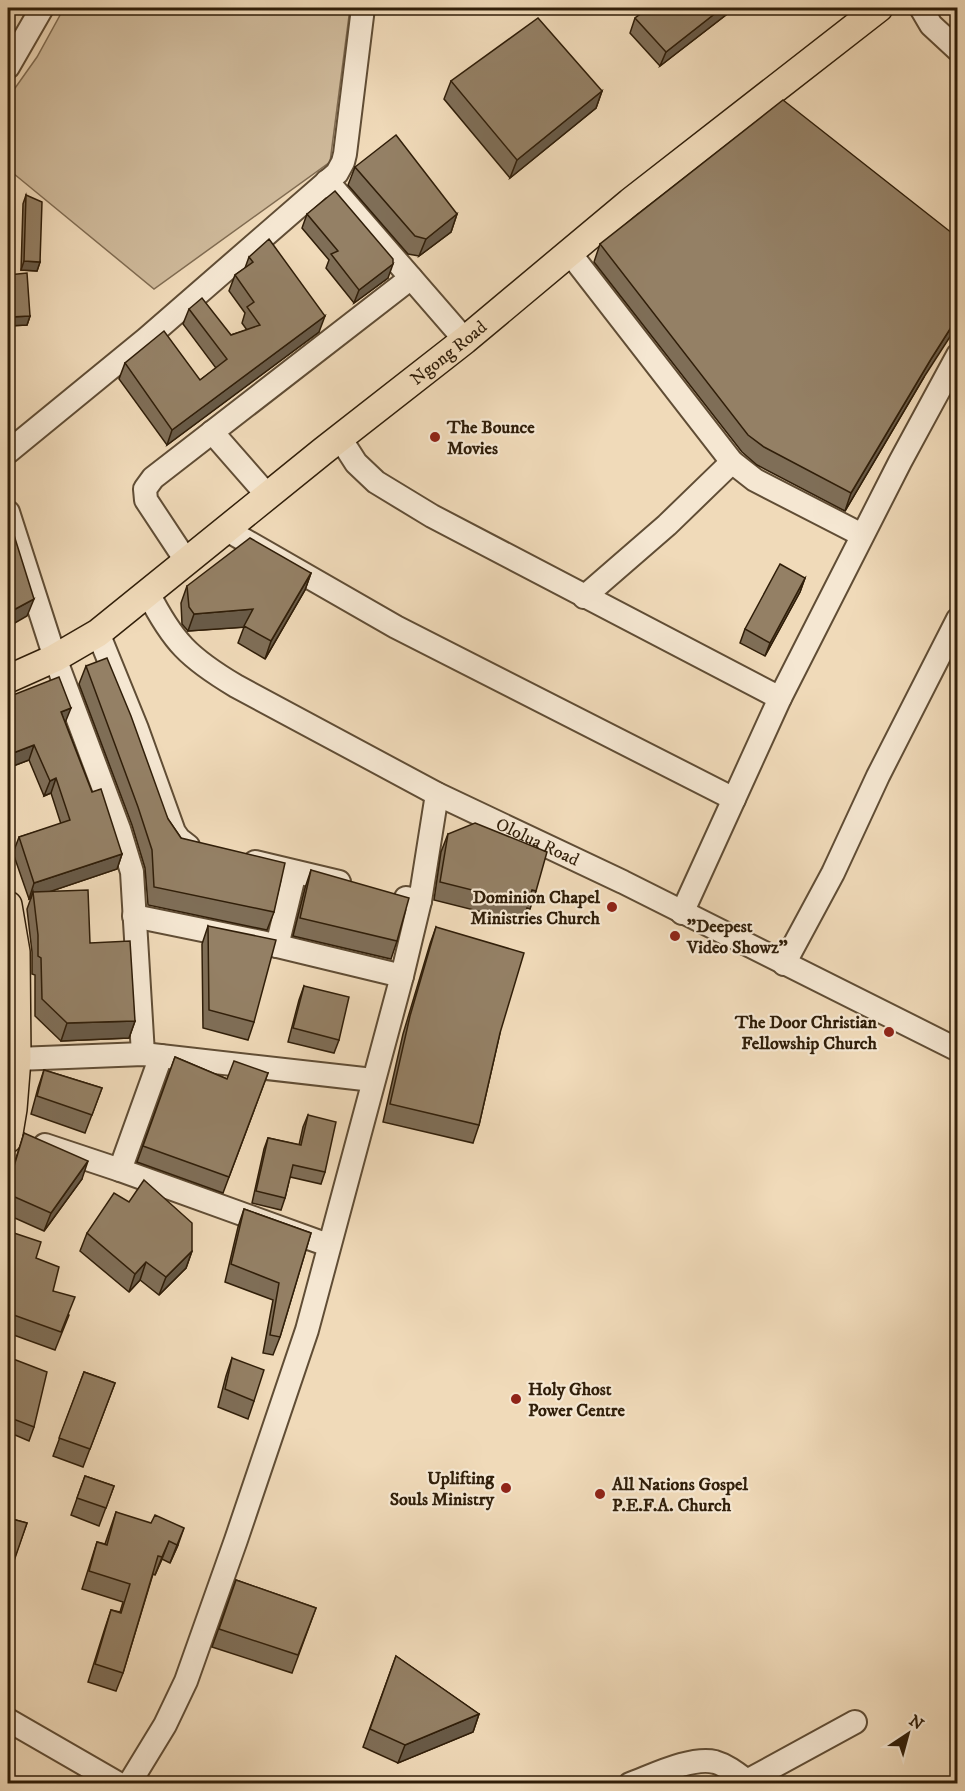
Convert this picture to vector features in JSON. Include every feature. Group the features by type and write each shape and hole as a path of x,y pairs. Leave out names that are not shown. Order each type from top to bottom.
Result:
{"main road":[{"name":"Ngong Road","path":"8,679 56,658 98,633 465,340 630,202 779,101 879,8"},
{"path":"8,905 16,1059 14,1110 8,1136"}],"street":[{"path":"8,67 42,8"},
{"path":"8,452 146,339 337,173 343,162 363,8"},
{"path":"921,8 931,25 957,50"},
{"path":"327,181 465,340"},
{"path":"569,252 732,462 755,480 862,535"},
{"path":"187,562 146,500 145,489 153,478 411,278"},
{"path":"682,913 780,698 862,535 957,355"},
{"path":"212,432 268,496"},
{"path":"340,438 356,463 376,482 432,516 780,698"},
{"path":"584,597 666,525 732,462"},
{"path":"8,512 56,658 119,829 132,872 134,916 152,1055 120,1170"},
{"path":"227,530 396,627 734,799"},
{"name":"Ololua Road","path":"148,593 162,622 181,647 206,668 236,686 437,794 623,882 957,1050"},
{"path":"784,964 833,873 878,776 957,619"},
{"path":"98,633 137,729 174,831 186,845 206,850"},
{"path":"129,1784 165,1725 186,1681 307,1330 402,976 420,901 437,794"},
{"path":"240,858 363,888"},
{"path":"277,946 295,872"},
{"path":"386,893 420,901"},
{"path":"134,916 277,946 402,976"},
{"path":"16,1059 152,1055 373,1080"},
{"path":"8,1136 120,1170 328,1245"},
{"path":"8,1720 119,1784"},
{"path":"630,1784 702,1761 713,1761 726,1766 749,1782 855,1722"}],"shaded area":[{"path":"64,8 350,8 330,162 154,289 8,169 8,98 37,57"}],"building":[{"path":"649,8 722,8 666,52 635,18"},
{"path":"538,18 602,91 517,160 451,81"},
{"path":"783,100 957,237 957,318 851,493 764,447 748,435 600,244"},
{"path":"396,135 457,214 426,239 415,236 355,167"},
{"path":"335,191 393,259 393,264 359,290 331,254 338,251 307,214"},
{"path":"26,195 42,202 40,262 24,261"},
{"path":"269,239 325,316 172,430 125,363 164,331 200,380 227,359 189,309 202,298 231,335 260,325 247,307 254,302 235,275 253,262 249,257"},
{"path":"27,273 30,316 10,317 8,275"},
{"path":"8,516 34,599 8,613"},
{"path":"250,538 311,573 271,641 244,626 253,609 194,614 189,607 187,586"},
{"path":"780,564 805,578 770,643 745,629"},
{"path":"107,658 131,716 168,819 181,838 285,863 274,912 154,887 152,850 86,666"},
{"path":"59,677 71,708 61,712 92,792 101,789 122,854 34,883 19,837 70,820 56,778 50,781 34,745 8,755 8,697"},
{"path":"475,823 547,852 536,891 532,890 528,904 440,882 448,834"},
{"path":"311,870 409,898 397,941 300,918"},
{"path":"88,890 90,943 130,941 135,1021 67,1023 42,999 41,958 38,956 33,892"},
{"path":"208,926 276,940 254,1022 209,1010"},
{"path":"436,927 524,953 500,1033 479,1125 390,1104 410,1016"},
{"path":"304,986 349,997 339,1040 293,1028"},
{"path":"175,1057 227,1079 234,1061 268,1073 229,1177 143,1146"},
{"path":"44,1070 102,1088 92,1115 37,1096"},
{"path":"308,1115 336,1122 325,1172 293,1165 285,1198 256,1191 268,1138 301,1145"},
{"path":"24,1133 88,1161 51,1213 8,1194 8,1186"},
{"path":"144,1180 192,1223 192,1251 166,1277 146,1262 135,1274 87,1233 114,1193 129,1202"},
{"path":"244,1209 311,1233 280,1337 270,1335 279,1283 231,1264"},
{"path":"8,1231 41,1242 36,1258 59,1267 53,1291 75,1297 61,1332 8,1313"},
{"path":"8,1357 47,1372 34,1427 8,1417"},
{"path":"232,1358 264,1370 254,1401 225,1389"},
{"path":"84,1372 115,1383 90,1449 59,1438"},
{"path":"85,1476 114,1486 106,1508 77,1498"},
{"path":"8,1509 14,1512 12,1519 27,1523 13,1564 8,1561"},
{"path":"116,1512 151,1523 155,1515 184,1528 177,1545 169,1541 162,1557 158,1556 123,1673 95,1664 111,1610 121,1613 130,1584 89,1571 97,1542 107,1545"},
{"path":"236,1580 316,1608 298,1655 219,1629"},
{"path":"396,1656 479,1714 405,1745 370,1729"},
{"path":"8,1776 18,1784 8,1784"}],"place":[{"name":"The Bounce Movies","path":"435,437"},
{"name":"Dominion Chapel Ministries Church","path":"612,907"},
{"name":"\"Deepest Video Showz\"","path":"675,936"},
{"name":"The Door Christian Fellowship Church","path":"889,1032"},
{"name":"Holy Ghost Power Centre","path":"516,1399"},
{"name":"Uplifting Souls Ministry","path":"506,1488"},
{"name":"All Nations Gospel P.E.F.A. Church","path":"600,1494"}]}
